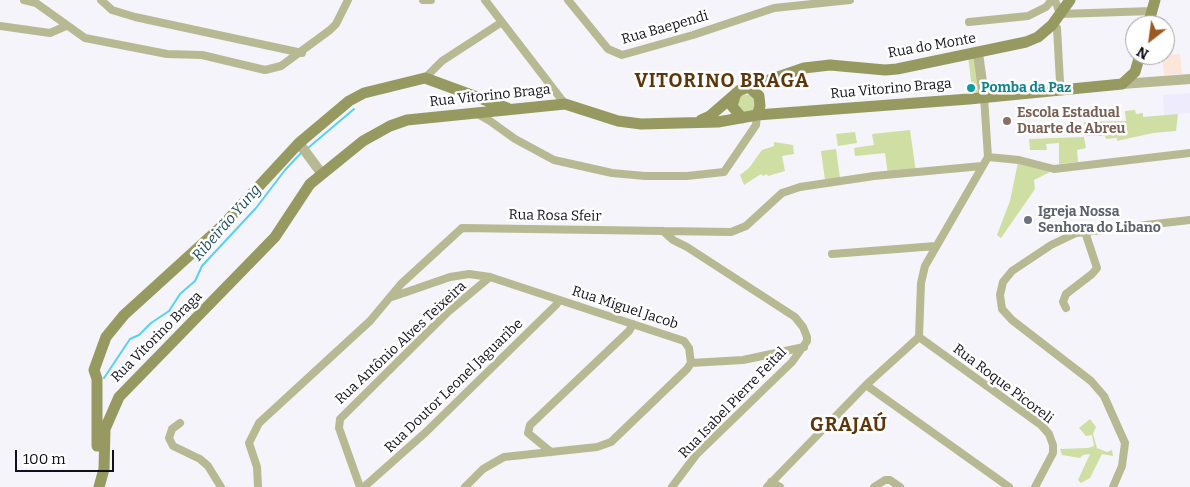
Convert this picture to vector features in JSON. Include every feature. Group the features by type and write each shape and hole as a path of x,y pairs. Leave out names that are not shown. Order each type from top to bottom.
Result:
{"main road":[{"name":"Rua do Monte","path":"694,122 710,116 741,90 817,65 885,70 1026,42 1038,36 1052,25 1070,0"},
{"path":"1139,77 1140,65"},
{"name":"Rua Vitorino Braga","path":"99,487 104,470 105,429 119,397 275,238 303,194 322,174 363,141 390,126 407,120 565,104 630,123 694,122 1122,84 1139,77"},
{"path":"90,487 97,467 98,379 94,370 106,337 124,316 223,225 356,97 425,78 440,81 503,109"},
{"path":"742,118 732,106 741,90 751,89 759,96 760,106 757,115"}],"street":[{"path":"24,0 36,3 85,38 167,54 202,55 265,70 281,66 302,53 336,24 348,0"},
{"path":"101,0 118,12 153,22 302,53"},
{"path":"423,0 431,0"},
{"path":"485,0 565,104"},
{"name":"Rua Baependi","path":"568,0 608,49 622,55 693,35 774,8 850,0"},
{"path":"969,22 1028,16 1046,7 1053,0 1060,14 1154,6"},
{"path":"425,78 436,66 502,22"},
{"path":"1051,90 1058,86 1060,82 1057,28 1052,25"},
{"path":"0,26 50,33 66,26"},
{"path":"769,485 866,385 919,337 921,283 925,266 988,157 984,97 978,53"},
{"path":"436,66 440,81"},
{"path":"1139,77 1190,79"},
{"path":"484,99 478,112 515,139 554,160 612,173 645,176 719,174 728,169 756,125 757,115"},
{"path":"490,121 492,114 503,109"},
{"path":"303,148 322,174"},
{"path":"988,157 1020,160 1054,169 1190,153"},
{"name":"Rua Rosa Sfeir","path":"258,487 257,467 249,443 254,430 264,417 370,321 401,284 462,228 724,232 738,230 752,222 782,193 800,187 874,176 982,166"},
{"path":"1113,487 1122,466 1125,444 1104,396 1092,381 1012,320 1002,309 1000,295 1003,282 1012,271 1064,237 1085,232 1190,220"},
{"name":"Rua Isabel Pierre Feital","path":"662,231 673,240 687,247 795,317 806,332 807,341 792,362 696,455 672,487"},
{"path":"1066,308 1063,302 1066,294 1092,274 1096,268 1085,232"},
{"path":"832,254 936,246"},
{"name":"Rua Miguel Jacob","path":"392,297 460,275 490,277 684,341 689,348 691,363"},
{"name":"Rua Antônio Alves Teixeira","path":"360,487 339,428 340,419 448,312 490,277"},
{"name":"Rua Doutor Leonel Jaguaribe","path":"364,487 426,432 556,305 558,300"},
{"path":"551,452 528,433 530,425 629,331 633,324"},
{"name":"Rua Roque Picoreli","path":"919,337 1041,425 1049,434 1053,445 1053,453 1035,487"},
{"path":"465,487 483,469 504,457 597,447 611,442 680,378 691,363 743,360 804,347"},
{"path":"866,385 1009,487"},
{"path":"180,423 172,429 169,438 173,446 200,458 208,466 221,487"},
{"path":"874,487 885,480 890,480 900,487"},
{"path":"769,485 780,487"}],"shaded area":[{"path":"1175,54 1180,54 1182,74 1164,75 1163,65 1175,65"},
{"path":"1190,93 1190,113 1164,115 1163,95"}],"green space":[{"path":"977,55 983,96 973,97 968,56"},
{"path":"743,94 754,96 756,110 744,114 736,101"},
{"path":"1135,110 1136,114 1143,113 1143,117 1178,114 1176,131 1153,133 1117,141 1117,138 1106,139 1105,136 1086,136 1084,122 1126,121 1125,111"},
{"path":"910,130 916,172 888,175 885,153 855,156 854,148 874,145 872,134"},
{"path":"855,132 857,143 838,146 836,134"},
{"path":"1084,137 1086,148 1077,150 1078,162 1059,164 1059,143 1046,144 1047,150 1030,150 1029,139"},
{"path":"774,142 793,145 794,154 782,156 785,171 768,176 767,174 763,176 761,174 744,185 740,175 749,168 762,150 774,146"},
{"path":"836,149 840,178 825,180 821,151"},
{"path":"1018,162 1050,172 1034,180 1035,189 1001,238 997,235 1010,201"},
{"path":"1090,419 1096,427 1093,434 1097,448 1107,452 1112,450 1113,456 1102,454 1090,478 1081,483 1078,480 1090,454 1083,455 1080,458 1062,455 1060,449 1094,446 1092,435 1086,436 1079,428"}],"waterway":[{"name":"Ribeirão Yung","path":"308,148 354,109"},
{"name":"Ribeirão Yung","path":"104,378 130,339 139,335 151,323 169,311 180,294 195,281 202,266 256,208 285,170 302,152"}],"place":[{"name":"Pomba da Paz","path":"971,88"},
{"name":"Escola Estadual Duarte de Abreu","path":"1007,121"},
{"name":"Igreja Nossa Senhora do Libano","path":"1028,220"}],"district":[{"name":"VITORINO BRAGA","path":"722,82"},
{"name":"GRAJAÚ","path":"849,426"}]}
